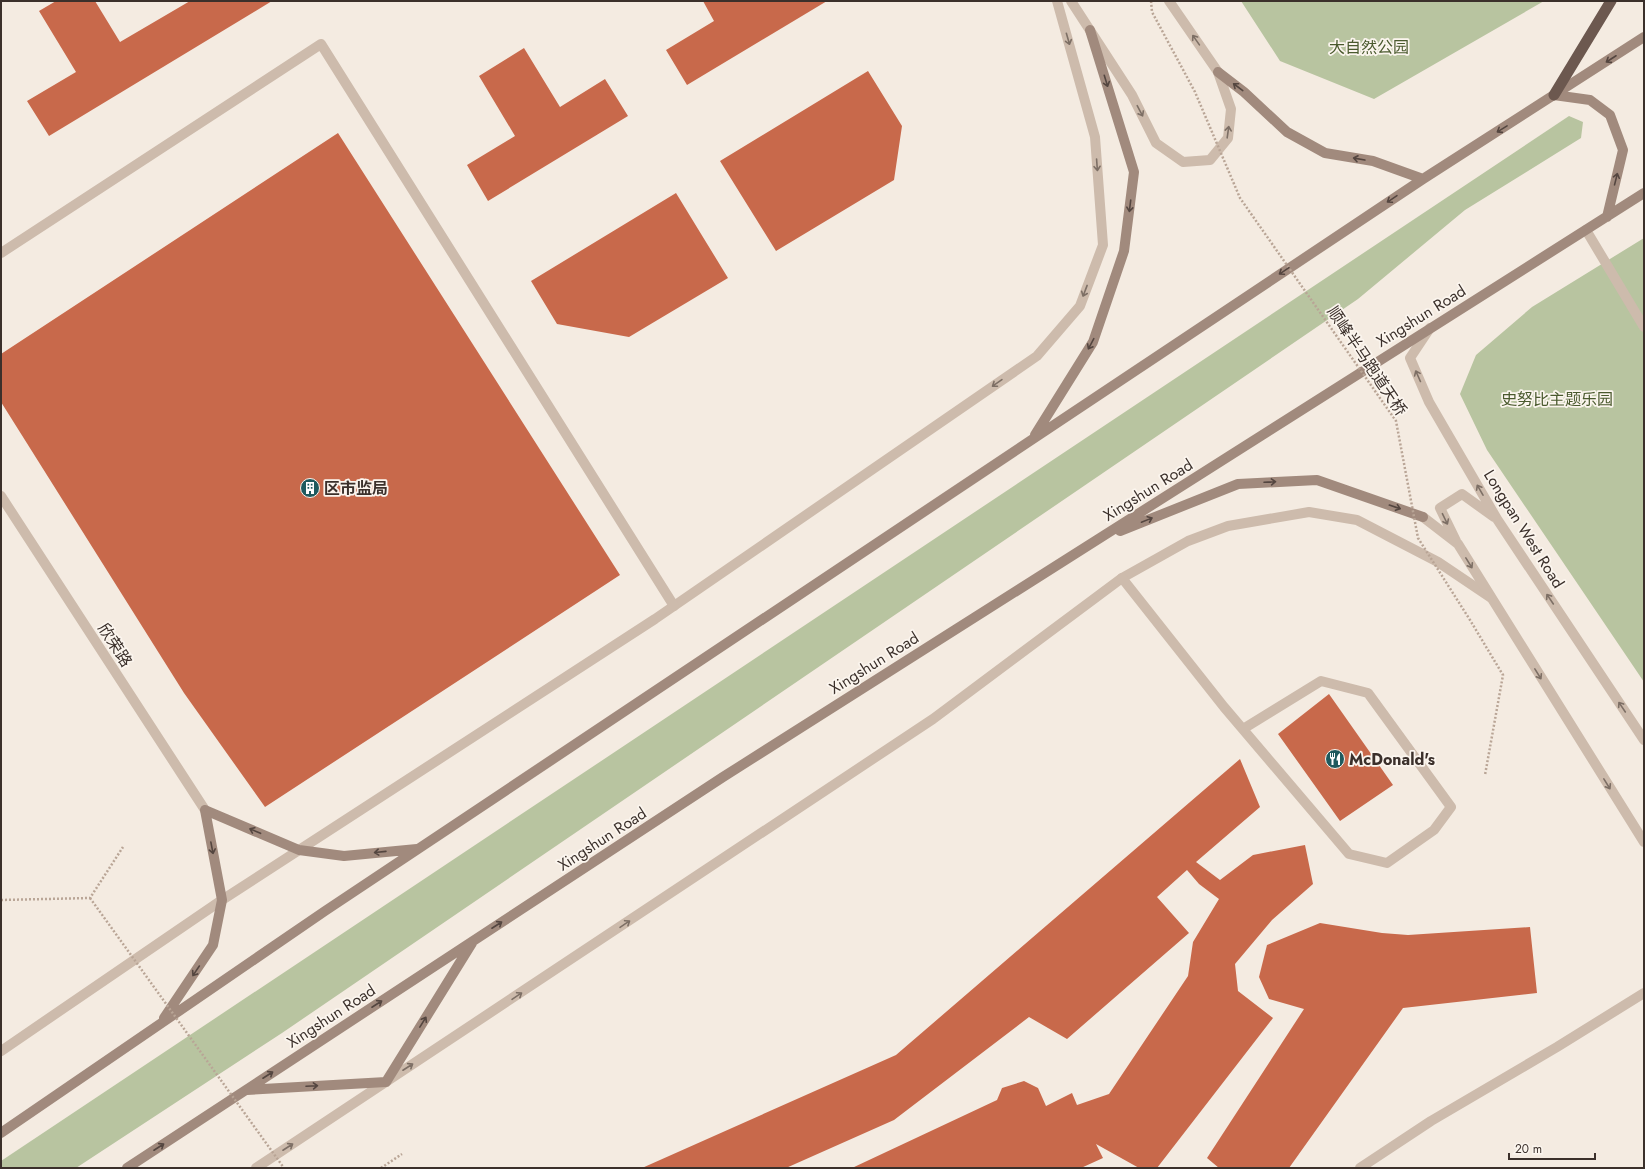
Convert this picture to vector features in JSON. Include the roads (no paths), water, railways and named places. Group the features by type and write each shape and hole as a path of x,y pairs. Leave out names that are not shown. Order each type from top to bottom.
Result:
{"highway":[{"path":"1554,95 1611,1"}],"main road":[{"path":"1033,439 1093,342 1124,251 1134,172 1090,30"},
{"path":"1,1133 419,848 1423,179 1644,38"},
{"path":"1218,72 1244,92 1287,132 1325,153 1373,161 1423,179"},
{"path":"1554,95 1590,100 1610,115 1624,150 1607,217"},
{"name":"Xingshun Road","path":"127,1168 723,777 1644,193"},
{"path":"1098,540 1238,484 1317,480 1423,517"},
{"path":"205,810 299,850 344,856 419,848"},
{"path":"160,1024 213,946 222,900 205,810"},
{"path":"245,1090 386,1082 474,940"}],"street":[{"path":"1,1051 222,900 674,606 1037,356 1080,306 1103,245 1095,137 1057,1"},
{"path":"1071,1 1132,95 1156,143 1183,162 1210,160 1228,138 1231,109 1218,72 1169,1"},
{"path":"1,254 321,44 674,606"},
{"path":"1586,230 1644,327"},
{"name":"Longpan West Road","path":"1430,328 1410,358 1429,402 1497,519 1644,740"},
{"path":"1497,519 1462,494 1440,508 1458,544 1490,597 1644,842"},
{"name":"欣荣路","path":"1,496 205,810"},
{"path":"256,1168 933,719 1122,578 1188,541 1228,526 1309,512 1356,520 1438,562 1490,597"},
{"path":"1423,517 1458,544"},
{"path":"1122,578 1243,729 1349,854 1387,863 1434,830 1451,807 1368,693 1321,681 1243,729"},
{"path":"1360,1168 1431,1121 1557,1047 1644,993"}],"place":[{"name":"区市监局","path":"310,488"},
{"name":"McDonald's","path":"1335,759"}],"park label":[{"name":"大自然公园","path":"1369,47"},
{"name":"史努比主题乐园","path":"1557,399"}]}
